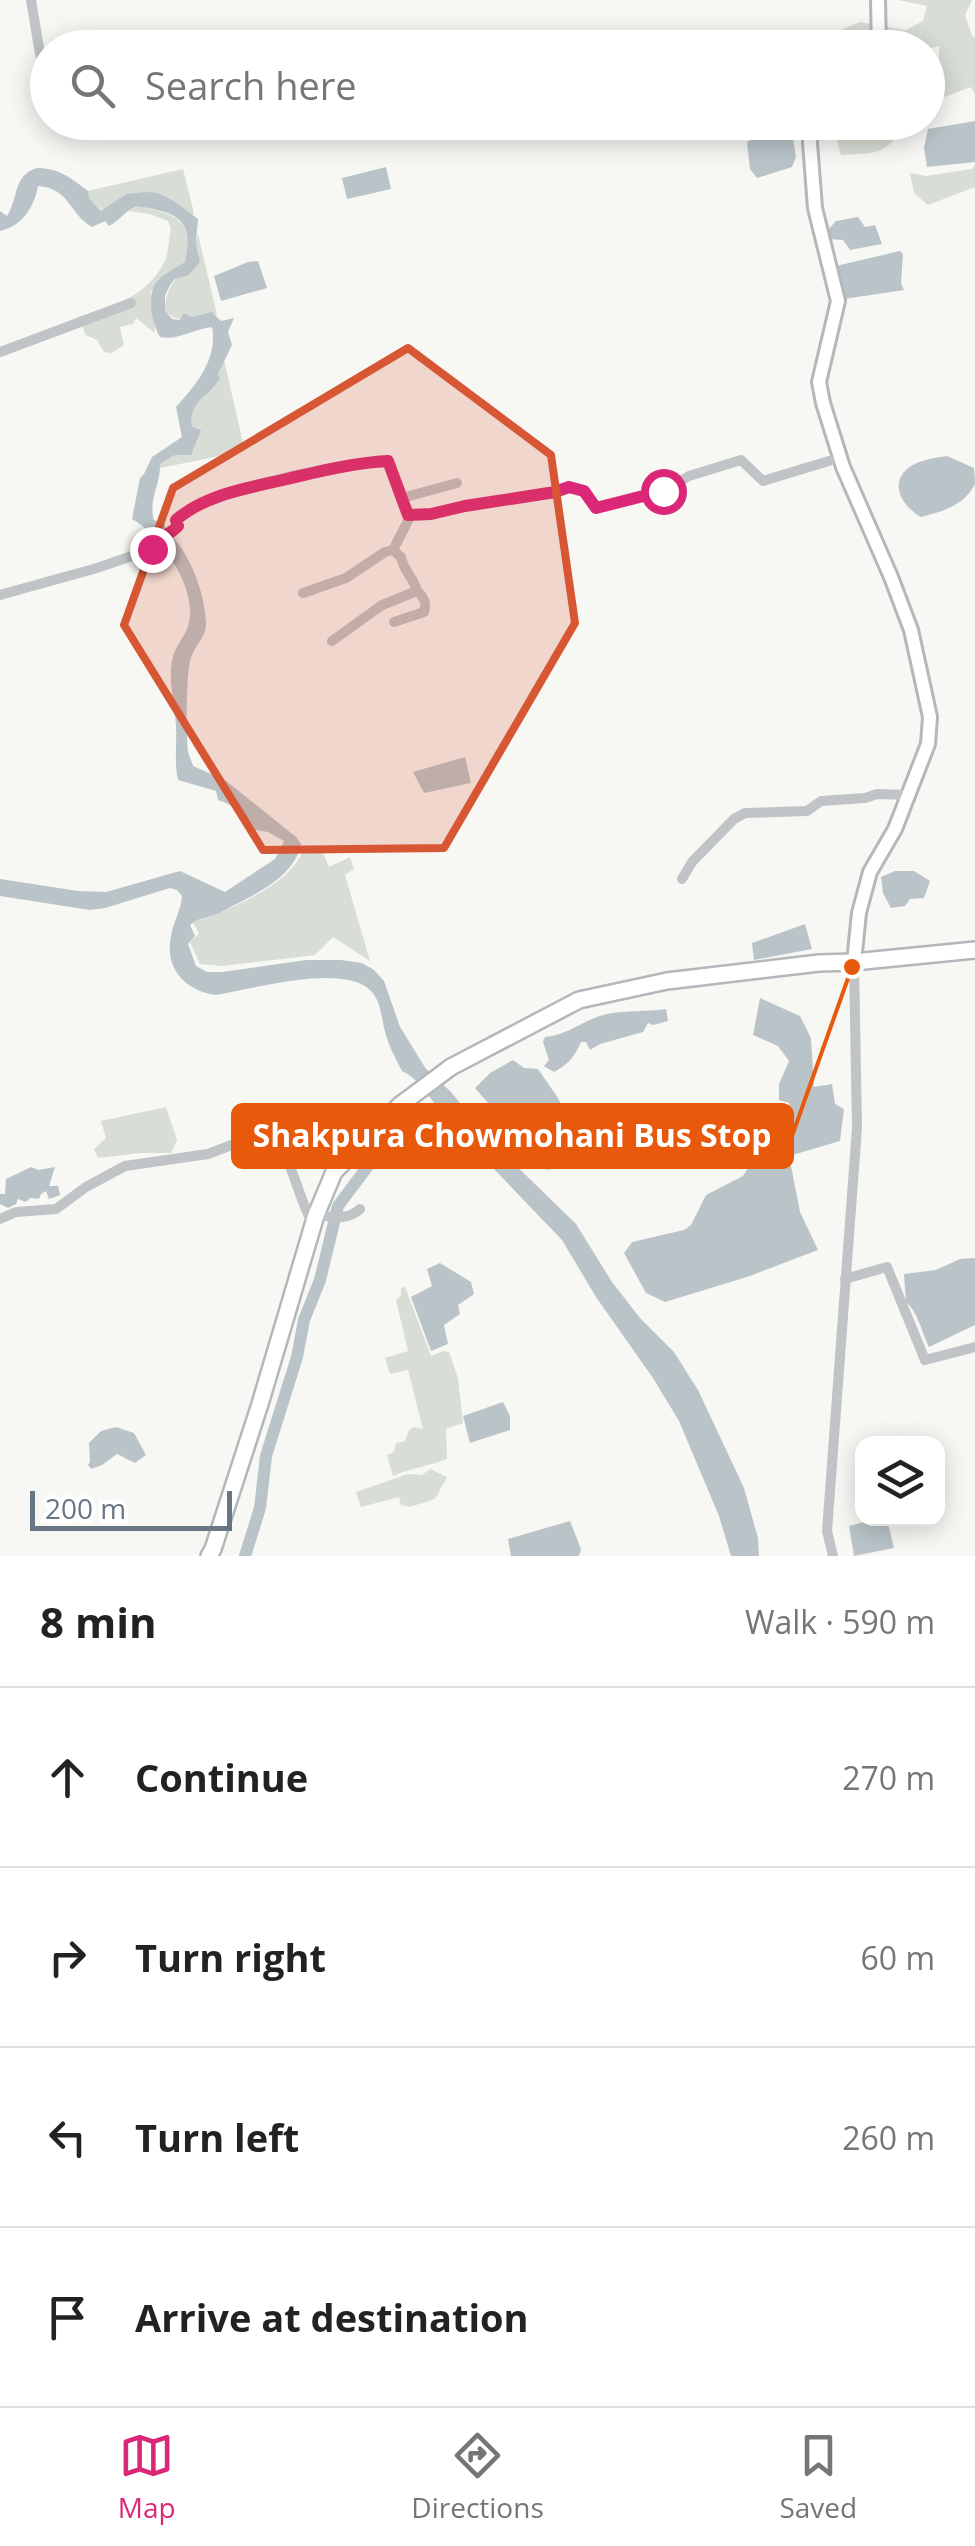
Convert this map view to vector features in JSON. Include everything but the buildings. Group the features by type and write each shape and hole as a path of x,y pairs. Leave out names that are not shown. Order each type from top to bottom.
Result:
{"highway":[{"path":"209,1556 334,1172 400,1104 451,1068 579,1000 666,981 975,950"}],"main road":[{"path":"878,0 879,30"},
{"path":"810,140 815,208 838,301 819,382 823,404 843,467 912,630 930,717 928,744 896,829 870,872 859,914 854,962"}],"street":[{"path":"31,0 36,30"},
{"path":"0,352 132,304"},
{"path":"0,595 152,549 154,543 172,533 178,526 176,520 190,508 234,491 352,464 388,461 411,515 569,487 584,491 596,508 663,491 690,476 740,460 763,481 829,461"},
{"path":"402,498 457,483"},
{"path":"393,550 411,515"},
{"path":"393,550 401,557 426,606 424,612 394,622"},
{"path":"303,592 346,578 393,550"},
{"path":"332,641 382,605 417,591"},
{"path":"682,880 692,862 734,819 745,813 807,811 821,801 878,794 907,795"},
{"path":"833,1556 827,1531 856,1128 854,962"},
{"path":"0,1220 16,1212 56,1210 86,1187 126,1166 208,1154 268,1133 286,1155 304,1208 319,1218 352,1216 360,1209"},
{"path":"845,1279 886,1267 925,1360 975,1347"}],"highlighted area":[{"path":"408,348 551,455 575,623 444,848 263,850 124,625 173,488"}],"shaded area":[{"path":"898,0 972,0 965,15 975,37 975,94 971,87 945,97 945,30 906,30 923,21 927,6"},
{"path":"860,22 906,30 840,30"},
{"path":"975,121 975,162 927,167 926,140 945,140 945,126"},
{"path":"793,140 796,157 792,167 757,178 750,169 747,142"},
{"path":"837,140 894,140 880,150 841,155"},
{"path":"975,165 975,187 928,205 914,193 910,173 926,176 972,169"},
{"path":"386,167 391,189 347,199 342,178"},
{"path":"37,168 70,178 88,191 101,211 126,194 146,192 174,201 198,219 196,242 200,262 189,275 170,285 165,310 172,319 180,320 184,313 192,317 212,312 221,321 234,318 228,332 232,345 218,374 220,378 193,411 192,427 201,430 191,455 173,456 160,464 154,520 164,524 187,557 205,613 205,632 191,658 188,676 187,743 193,766 225,780 301,844 297,857 279,878 190,925 195,936 188,944 196,966 207,972 222,972 306,960 341,960 362,963 374,970 384,981 400,1027 426,1069 497,1147 576,1224 612,1282 674,1352 698,1390 744,1488 759,1556 731,1556 719,1516 679,1421 653,1378 562,1240 444,1117 420,1085 402,1071 370,990 357,982 319,978 216,995 195,989 180,976 171,959 171,936 182,896 170,888 90,910 0,896 0,879 106,892 180,871 225,892 275,859 284,841 255,830 240,811 218,800 216,791 178,780 171,665 189,622 188,594 165,550 132,519 140,478 152,457 182,437 176,407 198,380 212,350 212,327 160,337 153,317 151,301 157,281 185,262 186,230 171,214 139,207 109,226 105,221 92,227 57,191 38,186 26,215 0,231 0,211 7,216 20,181"},
{"path":"183,169 194,213 191,216 158,193 126,194 102,211 89,198 88,191"},
{"path":"140,206 173,217 185,228 185,263 158,279 151,292 155,333 136,318 133,324 120,327 124,345 111,353 104,352 97,340 86,335 78,317 139,292 157,274 167,254 171,229 168,221 128,211"},
{"path":"858,217 865,227 875,225 882,244 850,250 843,240 828,239 828,230 836,221"},
{"path":"198,234 217,315 178,319 165,310 166,301 176,279 199,254"},
{"path":"900,251 904,290 844,299 836,266"},
{"path":"258,261 267,288 221,301 214,276"},
{"path":"224,360 245,451 160,468 160,464 176,454 184,455 193,405 208,391"},
{"path":"947,456 974,468 975,484 959,503 921,517 901,496 901,476 916,463"},
{"path":"465,757 471,783 424,793 413,772"},
{"path":"305,845 321,848 329,867 350,857 354,869 345,875 370,961 333,937 315,955 222,966 200,964 190,942 199,934 193,922 242,903 275,883 299,859"},
{"path":"895,871 914,871 930,881 924,898 910,899 905,906 891,908 883,893 881,877"},
{"path":"805,924 812,949 754,960 752,943"},
{"path":"760,998 800,1016 811,1038 814,1087 832,1084 835,1104 844,1109 840,1141 789,1156 800,1212 818,1250 665,1302 646,1293 624,1253 632,1242 691,1225 706,1195 743,1176 773,1129 790,1117 789,1103 779,1100 779,1084 789,1061 778,1046 753,1035"},
{"path":"666,1009 668,1021 648,1023 643,1032 590,1050 586,1042 581,1042 559,1069 554,1072 544,1066 549,1060 545,1037 607,1014"},
{"path":"513,1060 524,1068 538,1069 576,1134 558,1168 546,1170 475,1088 490,1073"},
{"path":"166,1107 177,1140 171,1153 98,1158 94,1149 106,1138 101,1121"},
{"path":"31,1167 55,1167 49,1186 58,1186 60,1195 49,1199 46,1191 39,1199 18,1199 8,1208 0,1204 6,1179"},
{"path":"975,1258 975,1325 929,1347 906,1302 904,1274 936,1270 960,1259"},
{"path":"440,1263 471,1282 474,1294 458,1305 460,1314 444,1325 448,1344 431,1351 411,1297 432,1286 427,1269"},
{"path":"405,1287 431,1356 449,1352 458,1378 463,1423 446,1429 447,1459 393,1476 387,1455 394,1452 396,1443 405,1441 409,1430 423,1429 408,1370 390,1374 385,1358 408,1351 396,1300"},
{"path":"503,1402 510,1416 510,1430 470,1443 463,1416"},
{"path":"116,1427 134,1433 146,1455 135,1463 117,1454 91,1469 89,1443 101,1431"},
{"path":"430,1469 447,1477 435,1499 410,1507 401,1505 399,1497 361,1507 356,1492 408,1474 422,1475"},
{"path":"570,1521 581,1549 579,1556 511,1556 508,1539"},
{"path":"849,1526 889,1526 894,1548 854,1556"}],"waterway":[{"path":"245,1556 260,1508 266,1456 297,1357 304,1320 320,1280 338,1206 386,1146 444,1107"}],"place":[{"name":"Shakpura Chowmohani Bus Stop","path":"852,967"}],"route":[{"path":"152,549 154,543 172,533 178,526 176,520 190,508 234,491 352,464 388,461 408,515 569,487 584,491 596,508 663,491"}]}
